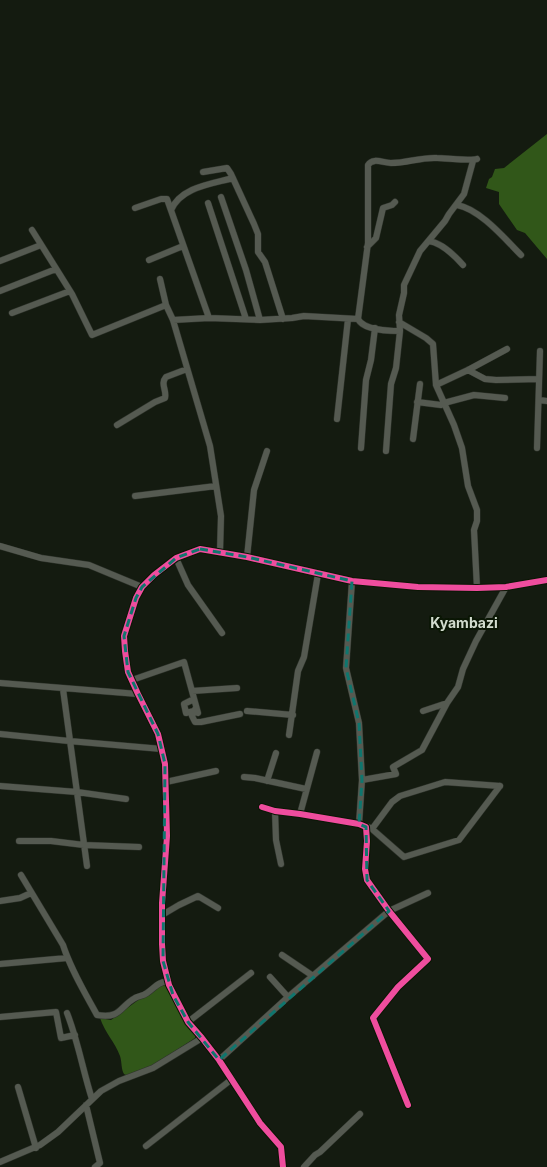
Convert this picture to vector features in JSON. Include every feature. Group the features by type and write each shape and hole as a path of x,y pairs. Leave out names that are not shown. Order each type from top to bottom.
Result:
{"street":[{"path":"386,452 391,384 396,368 400,331 398,315 404,293 404,286 420,251 445,221 464,194 475,160 456,158 418,158 398,163 374,161 370,162 368,165 368,247 358,319 363,325 388,332 400,331"},
{"path":"203,172 227,168 233,178 258,234 258,252 265,262 283,319"},
{"path":"171,210 174,202 193,189 233,178"},
{"path":"221,197 246,270 260,320"},
{"path":"135,208 161,199 167,199 209,318"},
{"path":"368,247 376,238 383,208 392,205 395,202"},
{"path":"208,203 246,319"},
{"path":"457,205 475,213 489,224 521,255"},
{"path":"32,230 70,291 92,335 166,305"},
{"path":"429,241 439,245 457,258 463,265"},
{"path":"0,261 41,245"},
{"path":"149,260 183,246"},
{"path":"0,291 56,269"},
{"path":"160,279 166,305 172,320 210,446 221,516 220,552"},
{"path":"12,313 70,291"},
{"path":"172,320 209,318 260,320 304,316 358,319"},
{"path":"337,419 348,319"},
{"path":"399,322 434,344 436,385 462,448 468,486 477,510 477,521 474,530 477,588"},
{"path":"361,448 366,380 371,360 375,328"},
{"path":"436,385 507,349"},
{"path":"537,448 540,351"},
{"path":"118,425 154,402 165,398 166,396 163,382 166,376 187,369"},
{"path":"468,370 485,379 540,379"},
{"path":"413,439 420,384"},
{"path":"417,402 442,405 444,403 474,396 505,398"},
{"path":"539,400 547,401"},
{"path":"247,557 254,490 266,451"},
{"path":"135,496 216,486"},
{"path":"0,546 41,558 89,565 142,587"},
{"path":"283,1167 281,1148 251,1111 219,1060 188,1022 173,996 168,980 162,950 163,867 167,836 165,764 158,734 138,694 126,662 124,636 136,598 142,587 154,575 176,558 200,549 247,557 352,581 418,587 506,587 547,580"},
{"path":"176,558 188,585 222,633"},
{"path":"290,735 298,671 304,657 318,574"},
{"path":"352,581 346,668 359,723 362,780 359,824"},
{"path":"362,780 396,774 393,767 422,750 447,703 458,687 463,669 476,640 506,587"},
{"path":"132,680 184,662 197,710"},
{"path":"0,683 138,694"},
{"path":"192,691 237,688"},
{"path":"63,689 87,866"},
{"path":"194,699 184,704 186,713 197,710"},
{"path":"423,711 447,703"},
{"path":"197,710 192,716 195,722 240,714"},
{"path":"247,711 293,715"},
{"path":"0,734 162,749"},
{"path":"300,814 317,752"},
{"path":"267,781 276,753"},
{"path":"166,782 216,771"},
{"path":"244,777 306,789"},
{"path":"262,808 359,824 369,828 404,857 459,840 500,786 445,782 400,796 392,802 369,828 365,869 367,880 428,959 398,987 373,1018 408,1105"},
{"path":"0,786 77,792 126,799"},
{"path":"275,811 276,840 281,864"},
{"path":"19,841 51,841 84,846 139,847"},
{"path":"21,875 63,945 67,958 79,983 97,1015 107,1017 114,1015 136,998 147,993 156,984 168,980"},
{"path":"0,901 20,898 31,893"},
{"path":"219,1060 288,997 389,910 428,893"},
{"path":"162,915 198,896 218,908"},
{"path":"282,955 313,976"},
{"path":"0,964 67,958"},
{"path":"188,1022 251,973"},
{"path":"270,976 288,997"},
{"path":"0,1017 56,1012 61,1038 75,1035"},
{"path":"67,1013 75,1035 87,1085 92,1099"},
{"path":"0,1162 36,1148 58,1132 101,1091 119,1081 153,1068 202,1038"},
{"path":"146,1146 232,1079"},
{"path":"18,1087 36,1148"},
{"path":"86,1105 100,1166"},
{"path":"304,1167 360,1114"}],"highlighted area":[{"path":"200,549 247,557 352,581 346,668 359,723 362,780 359,824 366,827 367,880 389,911 219,1060 188,1022 173,995 163,961 165,764 158,734 128,672 124,636 136,598 142,587 176,558"}],"green space":[{"path":"547,134 547,259 525,233 517,230 499,204 499,192 486,188 495,169 504,168"},
{"path":"165,985 184,1022 195,1035 195,1038 154,1065 128,1076 123,1072 121,1058 100,1018 111,1020 156,987"}],"cycle path":[{"path":"283,1167 281,1147 260,1123 219,1060 188,1022 169,985 163,961 162,944 162,903 167,836 165,764 158,734 128,672 125,651 124,636 136,598 142,587 154,575 176,558 200,549 247,557 352,581 418,587 506,587 547,580"},
{"path":"262,807 275,811 359,824 366,827 367,841 365,869 367,880 389,911 428,959 398,987 373,1018 408,1105"}],"district":[{"name":"Kyambazi","path":"464,622"}]}
